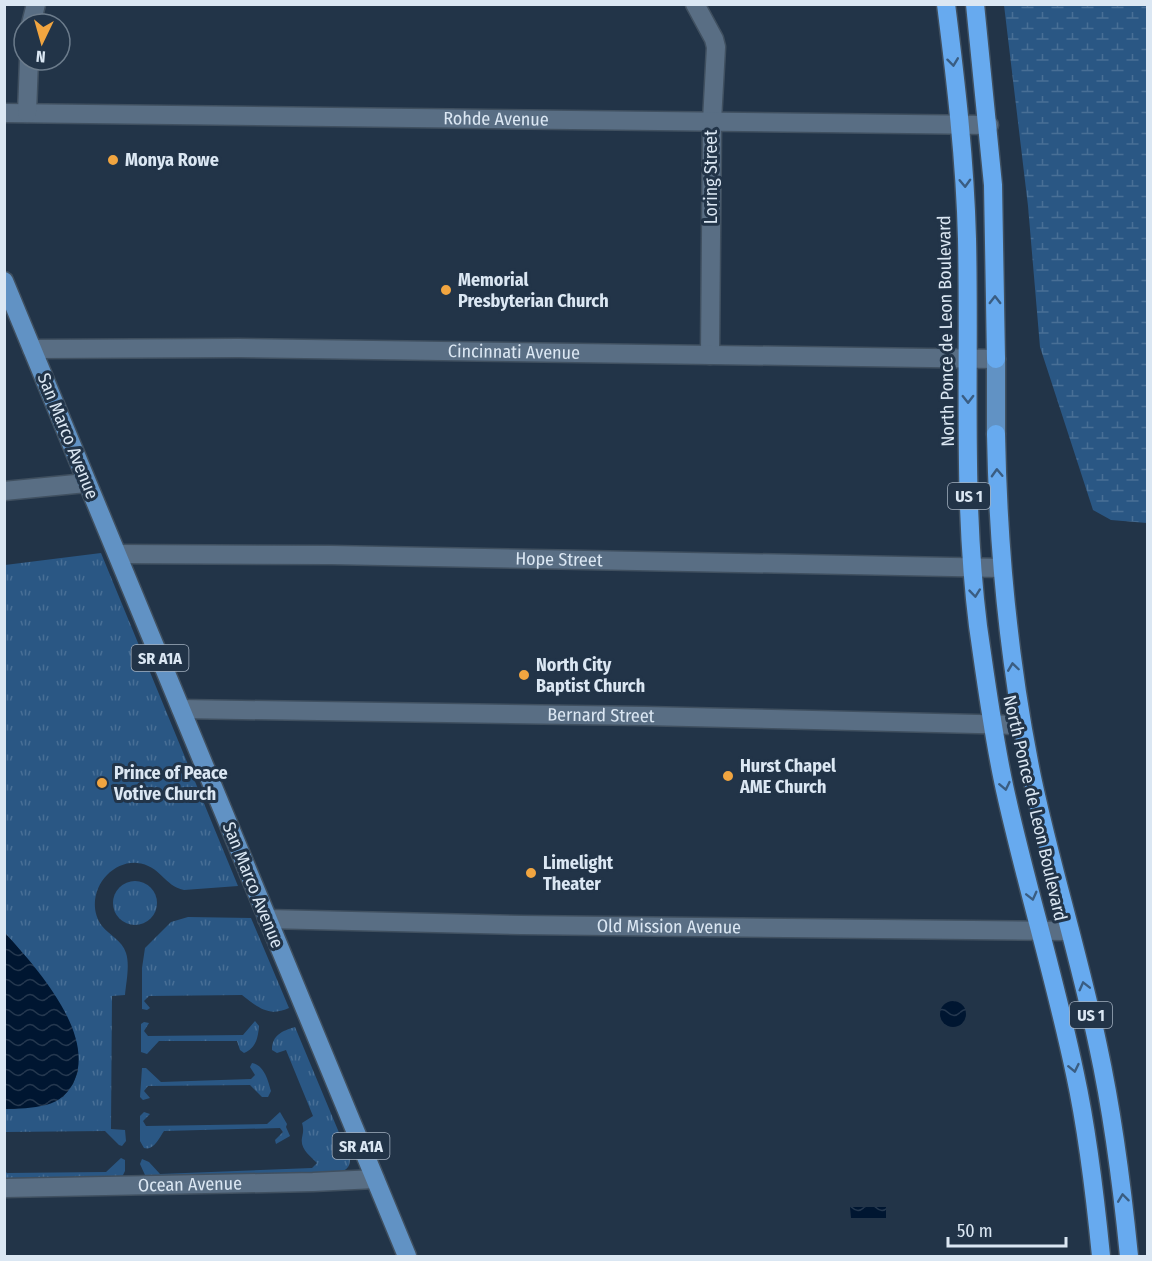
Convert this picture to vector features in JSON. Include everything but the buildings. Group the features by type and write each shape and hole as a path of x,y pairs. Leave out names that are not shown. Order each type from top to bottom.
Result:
{"highway":[{"name":"North Ponce de Leon Boulevard","path":"946,4 961,124 967,241 972,568 992,724 1005,789 1076,1077 1092,1174 1101,1257"},
{"name":"North Ponce de Leon Boulevard","path":"975,4 994,208 996,359"},
{"name":"North Ponce de Leon Boulevard","path":"996,434 1007,625 1022,725 1041,819 1098,1045 1121,1178 1129,1257"}],"main road":[{"name":"San Marco Avenue","path":"4,281 407,1257"},
{"name":"North Ponce de Leon Boulevard","path":"996,359 996,434"}],"street":[{"name":"Loring Street","path":"695,4 716,47 712,121 710,355"},
{"path":"27,113 29,72"},
{"name":"Rohde Avenue","path":"4,113 988,125"},
{"name":"Cincinnati Avenue","path":"32,349 238,348 996,359"},
{"path":"4,491 86,483"},
{"name":"Hope Street","path":"117,554 331,555 1002,568"},
{"name":"Bernard Street","path":"181,709 645,716 1022,725"},
{"name":"Old Mission Avenue","path":"267,919 521,925 1070,930"},
{"name":"Ocean Avenue","path":"4,1188 375,1179"}],"green space":[{"path":"1004,5 1147,5 1147,523 1111,520 1093,510 1040,347 1028,206"},
{"path":"101,553 238,886 184,890 171,884 157,871 145,865 133,863 125,864 114,870 99,886 95,899 98,920 122,945 128,963 125,995 112,996 111,1129 125,1130 126,1141 122,1146 105,1131 5,1132 5,1109 14,1109 63,1097 73,1084 78,1071 68,1020 32,964 5,933 5,565"},
{"path":"135,881 151,887 157,903 151,919 135,925 119,919 113,903 119,887"},
{"path":"188,917 251,918 289,1008 275,1012 264,1010 242,995 149,996 144,1001 150,1008 142,1009 142,968 145,948 171,922"},
{"path":"255,1021 259,1026 257,1038 254,1045 244,1053 240,1050 237,1041 159,1041 147,1054 141,1052 141,1024 144,1022 149,1023 144,1031 148,1036 243,1035"},
{"path":"295,1027 350,1159 346,1169 340,1173 150,1178 145,1175 140,1164 142,1159 149,1162 160,1174 312,1168 317,1163 303,1146 302,1123 313,1116 286,1050 277,1053 272,1050 272,1045 279,1034"},
{"path":"252,1063 260,1067 265,1074 271,1091 268,1097 262,1097 250,1085 148,1086 144,1091 150,1098 143,1100 140,1097 142,1068 146,1068 161,1082 251,1079 255,1075 250,1067"},
{"path":"144,1112 150,1114 143,1121 146,1126 267,1124 280,1112 287,1124 290,1136 276,1144 275,1140 283,1132 280,1128 164,1131 151,1148 144,1148 140,1141 140,1116"},
{"path":"121,1158 125,1160 125,1171 122,1177 5,1179 4,1170 7,1173 106,1172"}],"water":[{"path":"5,933 58,1000 69,1020 76,1041 79,1060 75,1079 67,1092 51,1104 5,1109"},
{"path":"953,1001 962,1005 966,1014 962,1023 953,1027 944,1023 940,1014 944,1005"},
{"path":"850,1207 886,1207 886,1218 851,1218"}],"place":[{"name":"Monya Rowe","path":"113,160"},
{"name":"Memorial Presbyterian Church","path":"446,290"},
{"name":"North City Baptist Church","path":"524,675"},
{"name":"Hurst Chapel AME Church","path":"728,776"},
{"name":"Prince of Peace Votive Church","path":"102,783"},
{"name":"Limelight Theater","path":"531,873"}]}
